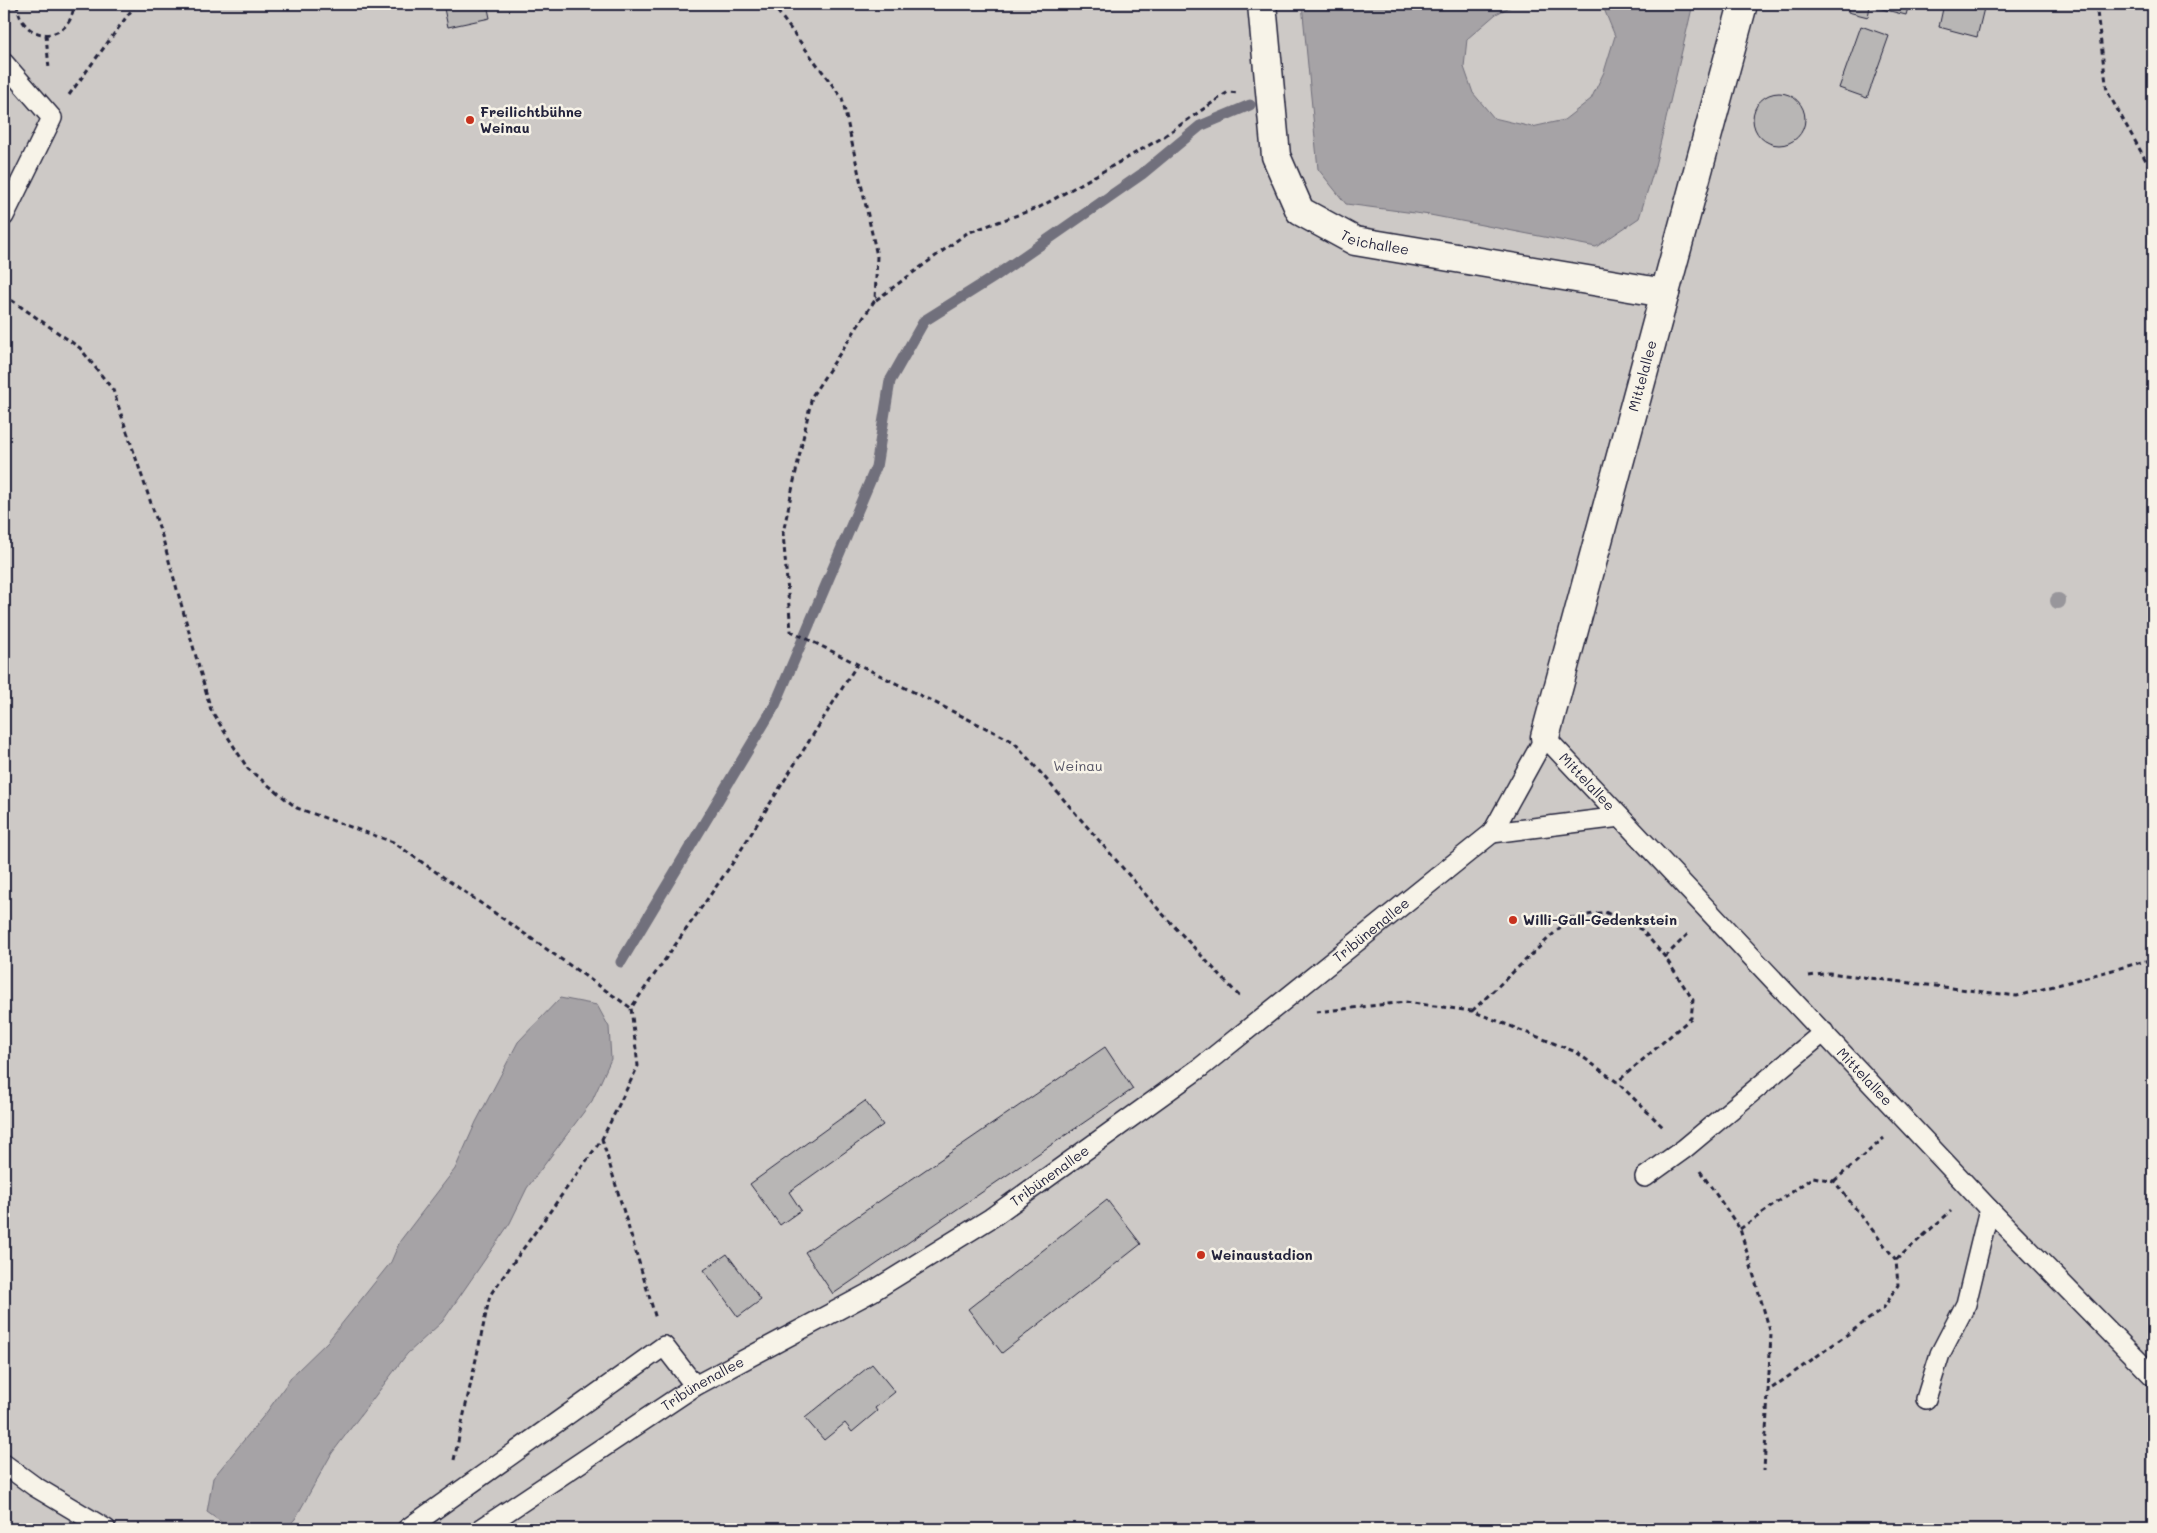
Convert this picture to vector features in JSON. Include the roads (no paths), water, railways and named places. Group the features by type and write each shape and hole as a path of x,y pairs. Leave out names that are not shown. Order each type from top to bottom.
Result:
{"street":[{"name":"Teichallee","path":"1262,4 1276,156 1300,211 1355,241 1666,293"},
{"name":"Mittelallee","path":"1545,737 1743,4"}],"lane":[{"path":"4,63 52,118 4,216"},
{"name":"Mittelallee","path":"1545,737 1973,1191 2153,1376"},
{"name":"Tribünenallee","path":"481,1529 695,1386 873,1291 990,1218 1201,1067 1492,833 1545,737"},
{"path":"1492,833 1620,817"},
{"path":"1645,1177 1684,1148 1824,1032"},
{"path":"1926,1399 1940,1354 1966,1304 1990,1208"},
{"path":"407,1529 664,1346 695,1386"},
{"path":"4,1464 34,1486 106,1529"}],"waterway":[{"path":"621,962 775,705 876,467 890,381 924,321 994,277 1142,174 1200,126 1250,105"}],"place":[{"name":"Freilichtbühne Weinau","path":"470,120"},
{"name":"Willi-Gall-Gedenkstein","path":"1513,920"},
{"name":"Weinaustadion","path":"1201,1255"}],"park label":[{"name":"Weinau","path":"1078,766"}]}
